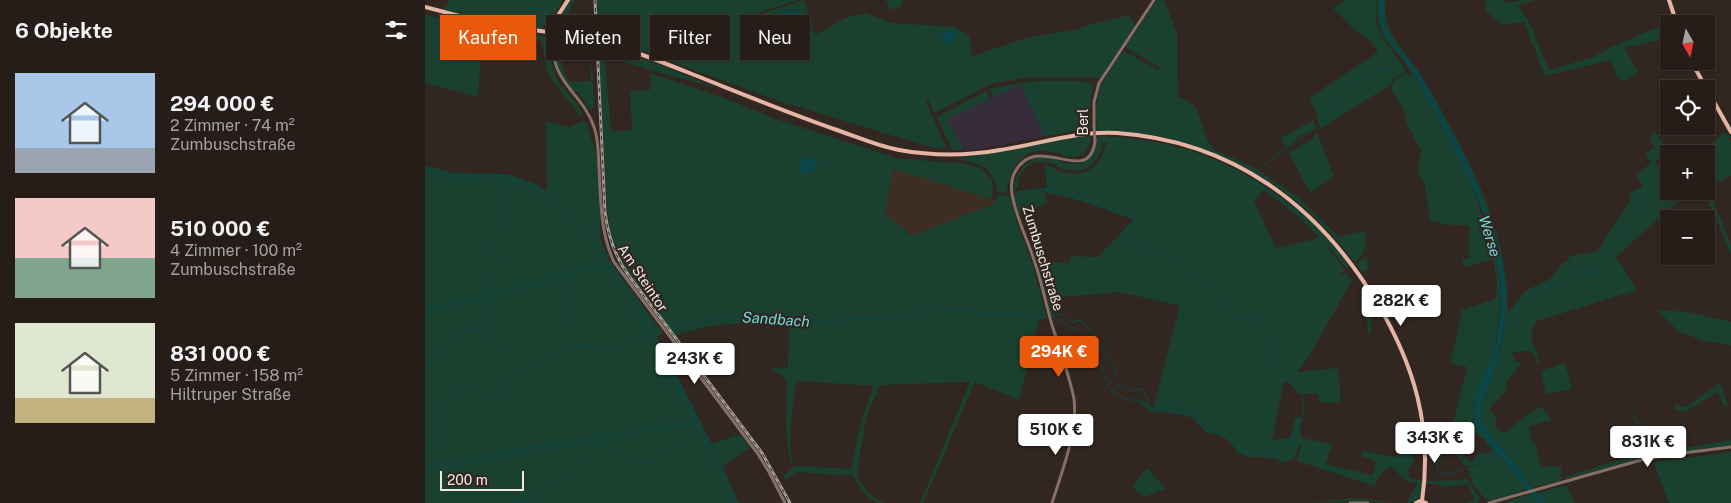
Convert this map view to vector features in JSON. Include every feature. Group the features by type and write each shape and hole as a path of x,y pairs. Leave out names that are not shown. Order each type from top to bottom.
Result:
{"main road":[{"path":"559,15 568,0"},
{"path":"1669,0 1674,15"},
{"path":"425,7 490,24 546,32"},
{"path":"640,53 827,127 891,148 910,152 934,155 966,155 1002,150 1058,137 1105,133 1145,136 1191,147 1235,165 1263,180 1285,196 1323,230 1356,269 1383,313 1406,359 1417,392 1425,442 1424,502 1416,503"},
{"path":"1697,70 1731,131"}],"street":[{"name":"Berl","path":"1012,193 1015,173 1025,161 1035,156 1050,155 1071,161 1079,161 1091,153 1095,140 1094,102 1099,83 1154,0"},
{"name":"Am Steintor","path":"555,60 558,72 564,83 584,107 595,130 598,148 603,228 608,249 614,262 760,457 785,503"},
{"name":"Zumbuschstraße","path":"1012,193 1022,230 1039,273 1074,398 1075,412 1072,432 1052,503"},
{"path":"1489,503 1641,460 1731,447"},
{"path":"1350,503 1369,503"}],"shaded area":[{"path":"1021,85 1045,136 979,149 964,150 946,119"},
{"path":"894,169 999,202 913,236 885,214"}],"green space":[{"path":"449,0 563,0 554,15 546,15 546,24 542,29 536,28 536,15 465,15 443,9 444,5 447,6"},
{"path":"570,0 575,0 567,15 562,15"},
{"path":"596,0 798,0 754,15 740,15 740,60 810,60 810,19 815,35 845,18 866,13 892,23 955,27 969,35 972,56 1029,37 1076,30 1088,25 1129,15 1135,25 1100,78 1030,77 993,83 934,113 928,99 925,99 946,148 937,149 782,102 667,60 730,60 730,15 650,15 650,54 640,50 640,15 597,15"},
{"path":"804,0 809,15 800,15 795,10 789,10 774,15 757,15"},
{"path":"886,0 903,0 901,6 890,10"},
{"path":"1157,0 1164,0 1177,34 1178,97 1196,107 1207,139 1213,149 1257,169 1299,198 1339,237 1365,231 1365,249 1358,259 1354,262 1330,233 1303,207 1273,184 1241,165 1207,150 1172,140 1135,133 1097,131 1096,117 1100,88 1123,51 1159,70 1159,67 1125,47"},
{"path":"1345,0 1376,0 1376,22 1381,35 1406,71 1394,79 1390,85 1320,129 1315,109 1309,98 1378,52 1372,42 1357,32 1333,8"},
{"path":"1377,0 1379,0 1380,21 1386,36 1413,73 1464,166 1498,265 1501,294 1498,331 1492,360 1473,407 1481,433 1485,438 1484,440 1476,433 1454,441 1466,457 1460,460 1437,422 1451,425 1453,422 1467,367 1450,363 1461,310 1496,299 1497,284 1493,259 1464,267 1462,260 1470,258 1468,250 1470,226 1441,224 1441,221 1432,222 1429,216 1425,184 1418,172 1421,151 1407,124 1403,108 1392,91 1392,85 1395,80 1406,73 1409,76 1412,75 1383,34 1377,14"},
{"path":"1385,0 1385,13 1392,34 1420,73 1426,83 1456,137 1483,193 1501,251 1506,282 1508,313 1525,291 1550,279 1563,263 1569,261 1568,258 1577,254 1594,252 1602,246 1630,200 1630,193 1643,186 1636,175 1651,163 1645,154 1655,147 1649,139 1656,132 1664,145 1660,145 1660,158 1655,162 1660,169 1660,200 1681,200 1668,210 1660,210 1660,217 1616,257 1637,290 1537,321 1533,328 1532,338 1539,363 1536,362 1535,356 1530,351 1512,352 1515,361 1521,363 1505,385 1508,389 1489,410 1498,419 1494,424 1500,431 1507,432 1526,415 1541,406 1552,420 1529,426 1532,443 1535,444 1541,467 1561,466 1560,481 1533,487 1481,423 1481,405 1496,366 1504,327 1505,281 1502,259 1481,195 1465,157 1418,71 1387,31 1384,19"},
{"path":"1485,0 1504,0 1506,3 1520,0 1536,0 1518,5 1529,22 1549,70 1594,57 1605,50 1660,26 1660,40 1624,47 1638,72 1625,81 1617,77 1611,60 1545,76 1524,22 1502,25 1486,11"},
{"path":"425,14 440,18 440,60 480,60 478,97 425,83"},
{"path":"536,35 543,36 546,40 546,60 552,60 556,77 578,106 583,116 580,117 549,75 540,40 536,39"},
{"path":"640,58 719,89 616,60 640,60"},
{"path":"562,60 569,82 591,81 592,67 594,106 591,111 577,91 575,92 567,83 556,61"},
{"path":"599,60 605,61 611,131 632,130 630,91 650,90 650,73 724,98 778,120 897,158 963,163 982,169 992,180 993,194 990,199 894,169 885,214 912,236 998,202 996,201 998,196 1007,195 1010,197 1032,263 1047,318 1039,320 1019,400 975,382 923,503 920,503 970,382 880,385 866,418 857,473 860,483 871,495 884,503 874,500 865,494 853,475 796,472 786,480 783,477 794,466 851,469 860,427 874,386 798,381 796,383 790,433 792,464 790,464 786,431 787,382 782,375 771,369 788,367 789,328 760,321 710,326 675,335 626,270 612,242 607,208"},
{"path":"1081,81 1093,84 1090,109 1091,129 1045,136 1021,85 994,97 989,89 1026,82"},
{"path":"986,91 990,99 947,119 964,150 952,150 937,117"},
{"path":"585,120 597,160 601,240 611,263 663,333 657,337 712,444 740,434 750,448 722,466 739,503 425,503 425,165 453,173 508,174 536,184 547,191 546,121 569,127"},
{"path":"1313,120 1316,126 1307,133 1298,136 1286,148 1281,138"},
{"path":"1317,132 1334,176 1310,193 1289,153 1312,139"},
{"path":"1725,132 1731,142 1731,176 1715,184 1715,145 1711,145"},
{"path":"1091,136 1089,146 1080,156 1070,157 1043,151 1026,155 1015,166 1007,192 999,193 997,191 992,175 988,170 977,164 954,158 989,154 1074,137"},
{"path":"1097,136 1146,140 1191,151 1213,159 1234,168 1276,194 1323,233 1350,265 1346,268 1321,238 1345,270 1341,273 1342,275 1346,272 1352,280 1310,355 1297,372 1338,368 1341,403 1319,402 1318,394 1299,394 1290,384 1284,381 1272,440 1290,438 1296,417 1302,418 1300,432 1302,438 1333,444 1325,464 1373,475 1376,463 1372,459 1361,456 1362,451 1396,457 1402,450 1410,449 1414,457 1408,471 1409,477 1423,480 1421,493 1415,501 1406,503 1418,483 1406,481 1392,467 1383,471 1375,486 1297,461 1301,445 1299,444 1294,459 1279,463 1279,459 1248,457 1238,453 1231,443 1222,436 1206,432 1193,418 1149,410 1140,401 1141,399 1153,408 1180,306 1120,292 1063,297 1052,311 1054,316 1052,317 1036,262 1069,263 1071,256 1097,257 1134,220 1079,200 1045,193 1047,203 1019,214 1014,194 1021,190 1047,188 1045,165 1065,172 1083,173 1099,162 1106,142 1103,142 1102,149 1096,160 1087,168 1075,171 1063,169 1050,163 1037,162 1023,171 1020,175 1018,187 1013,191 1014,184 1020,171 1029,162 1042,157 1049,157 1068,163 1081,163 1090,157 1097,142","holes":["1264,190 1298,216 1320,238 1276,248 1254,201"]},
{"path":"1708,200 1713,200 1731,245 1731,254 1715,217 1715,210 1712,210"},
{"path":"1367,256 1368,269 1362,273 1356,264"},
{"path":"1366,300 1371,312 1371,334 1368,334"},
{"path":"1657,310 1688,312 1731,322 1731,345 1705,341 1679,332"},
{"path":"1565,363 1572,389 1546,394 1541,371"},
{"path":"1720,383 1728,405 1724,407 1718,392 1685,412 1673,408 1675,404 1686,407"},
{"path":"1632,412 1635,414 1654,455 1565,479 1564,477 1649,451"},
{"path":"1650,436 1660,452 1731,440 1731,445 1658,455 1648,437"},
{"path":"1486,440 1499,454 1483,458 1477,464 1466,467 1461,461 1466,458 1471,463 1477,455 1492,451"},
{"path":"1731,452 1731,503 1669,503 1654,462"},
{"path":"1499,456 1527,489 1487,501 1474,486 1471,480 1473,477 1470,477 1467,468 1479,465 1483,459"},
{"path":"1147,468 1166,489 1144,497 1132,486"},
{"path":"1468,478 1468,482 1470,482 1474,491 1480,497 1477,503 1465,503 1473,501 1474,498 1468,484 1448,486 1427,484 1427,480 1460,480"},
{"path":"1567,486 1575,503 1545,503 1537,493"},
{"path":"1531,494 1538,503 1503,503"},
{"path":"1353,498 1401,503 1356,501 1311,503"}],"water":[{"path":"1379,0 1384,0 1384,19 1387,31 1418,71 1465,157 1481,195 1502,259 1505,281 1505,320 1496,366 1481,405 1481,422 1545,503 1538,503 1481,433 1476,422 1474,412 1477,392 1494,352 1500,315 1501,292 1493,242 1474,191 1451,141 1411,69 1382,30"},
{"path":"789,10 803,15 774,15"},
{"path":"948,30 954,31 956,35 955,39 947,44 941,39"},
{"path":"809,158 818,162 817,166 811,173 801,173 799,163 803,159"}],"waterway":[{"path":"600,1 604,0"},
{"path":"1256,171 1321,124 1330,106 1337,105 1359,80 1373,73 1404,68"},
{"path":"1026,90 1046,134"},
{"path":"1715,146 1731,136"},
{"path":"1047,166 1050,190"},
{"name":"Sandbach","path":"425,168 447,175 493,175 512,178 530,184 546,193 574,217 609,261"},
{"path":"425,173 461,181 483,179 510,181 527,187 542,195 568,217 580,229 600,257"},
{"path":"1252,178 1309,223"},
{"path":"497,238 504,180"},
{"path":"1504,326 1525,298 1575,271 1595,274 1602,255 1615,243 1632,217 1633,207 1660,184"},
{"path":"1025,194 1037,189 1068,194 1136,218 1120,234 1137,246 1173,256 1188,269"},
{"path":"492,290 498,261 493,246 495,241"},
{"path":"602,260 604,262 607,261"},
{"name":"Sandbach","path":"611,264 638,304 653,334 661,330"},
{"path":"485,294 596,265"},
{"path":"608,269 607,266 610,265"},
{"path":"601,267 606,266"},
{"path":"519,289 597,268"},
{"path":"610,271 620,285 679,390 733,503"},
{"path":"1190,272 1202,277 1220,294 1228,307 1229,313 1235,317 1247,315 1259,322 1277,371 1297,390 1303,400 1302,415 1291,444"},
{"path":"562,279 572,312 576,345"},
{"path":"425,313 511,291"},
{"path":"425,309 481,295"},
{"path":"489,297 485,315 487,330 494,343 507,356"},
{"name":"Sandbach","path":"896,318 933,309 1002,314 1022,313"},
{"path":"471,330 485,314"},
{"name":"Sandbach","path":"1024,314 1038,318 1047,317"},
{"name":"Sandbach","path":"1053,315 1062,314 1072,322 1081,320 1096,338 1103,352 1116,368 1113,378 1108,385"},
{"name":"Sandbach","path":"1051,315 1084,335 1100,361 1109,387"},
{"name":"Sandbach","path":"672,329 702,321 735,316 803,323 852,319"},
{"name":"Sandbach","path":"854,318 894,318"},
{"path":"425,365 438,355 441,355 449,342 459,334 472,330 486,329"},
{"path":"530,371 551,359 554,354 564,348 581,345 600,350 607,349 641,333"},
{"path":"653,334 722,466 737,503"},
{"path":"657,362 659,395"},
{"path":"425,451 444,441 443,419 447,397 462,389 478,386 495,403 499,399 504,384 511,375 518,374 520,370 526,371"},
{"name":"Sandbach","path":"1111,390 1123,386 1133,391 1138,389 1144,391 1148,398 1147,407"},
{"name":"Sandbach","path":"1112,391 1123,398 1141,402 1154,412 1172,412 1192,416 1209,431 1218,432 1226,436 1243,452 1277,457 1284,445 1293,443 1298,446"},
{"name":"Sandbach","path":"1154,411 1161,405 1180,402 1194,411 1195,418"},
{"path":"545,445 693,419"},
{"path":"546,450 695,423"},
{"path":"552,486 569,478 592,450 607,444 631,458 646,463 657,459 698,429"},
{"name":"Sandbach","path":"1382,471 1386,466 1395,467 1400,461 1408,459 1414,450 1415,438 1421,437"},
{"name":"Sandbach","path":"1429,437 1436,437 1442,445 1438,451 1444,457 1437,461 1438,472 1448,475 1462,469"},
{"path":"425,466 541,446"},
{"name":"Sandbach","path":"1301,447 1320,455 1326,465"},
{"path":"425,471 542,450"},
{"name":"Sandbach","path":"1469,468 1479,464 1483,458 1499,455"},
{"path":"1655,463 1668,492 1670,503"},
{"name":"Sandbach","path":"1328,466 1338,472 1346,472"},
{"path":"513,503 530,499 548,489"}],"railway":[{"path":"595,0 605,212 613,246 629,276 762,453 790,503"}],"water label":[{"name":"Werse","path":"1490,236"}]}
